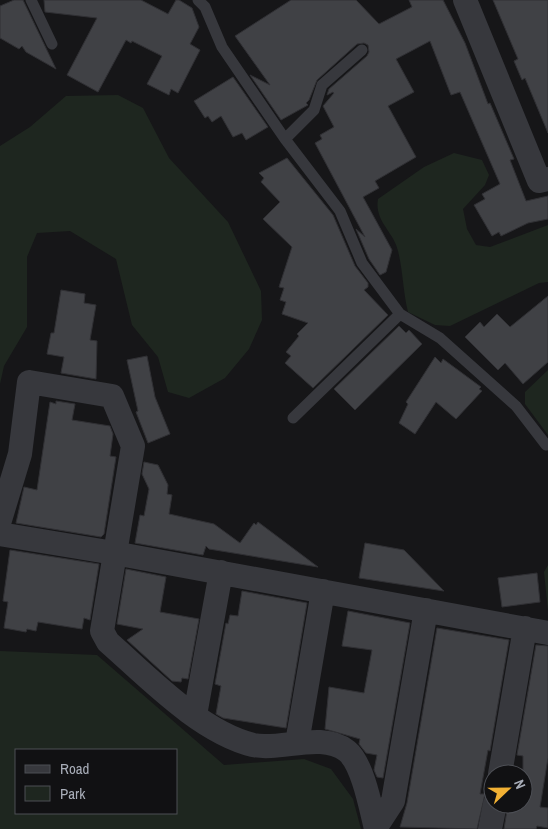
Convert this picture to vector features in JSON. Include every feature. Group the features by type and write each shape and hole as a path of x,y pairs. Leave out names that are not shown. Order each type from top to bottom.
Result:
{"street":[{"path":"464,0 539,181 548,179"},
{"path":"0,520 20,454 30,382 112,396 133,446 102,630 108,642 195,715 231,737 255,745 328,743 347,751 358,764 376,828"},
{"path":"0,534 221,572 548,633"},
{"path":"195,715 221,572"},
{"path":"297,743 323,591"},
{"path":"376,828 393,801 426,610"},
{"path":"502,764 525,628"},
{"path":"490,829 493,814"}],"lane":[{"path":"30,0 52,44"},
{"path":"198,0 205,6 222,47 285,139 340,211 362,263 400,314 440,338 509,400 546,445"},
{"path":"285,139 314,110 322,85 362,50"},
{"path":"294,418 400,314"}],"green space":[{"path":"118,95 143,108 169,158 228,222 261,291 262,320 249,349 225,378 189,398 168,392 158,357 132,325 116,259 70,231 37,233 27,257 27,327 4,366 0,384 0,146 30,127 66,96"},
{"path":"454,153 482,160 489,175 485,185 463,209 467,229 476,245 490,247 548,225 548,282 539,283 450,326 435,325 408,312 398,251 379,214 378,199 424,167"},
{"path":"548,370 548,435 525,404 525,392"},
{"path":"548,565 548,611 544,572"},
{"path":"0,651 97,655 224,765 304,759 331,769 353,799 361,829 0,829"}],"building":[{"path":"14,0 23,0 56,69 26,52 22,46 19,49 0,38 0,6"},
{"path":"44,0 141,0 168,14 176,0 179,0 192,8 199,27 190,44 200,50 178,93 171,89 169,95 147,84 162,56 132,41 131,43 126,40 98,92 67,75 97,18 45,12"},
{"path":"291,0 356,0 379,24 412,7 409,0 443,0 465,43 488,104 490,103 514,159 510,160 526,201 548,196 548,219 528,223 501,236 499,232 492,236 474,205 485,199 482,194 500,184 460,92 451,95 430,41 396,59 414,92 388,106 416,157 375,181 379,188 363,197 392,250 386,272 380,275 369,259 356,229 365,237 315,143 322,139 320,135 334,127 323,106 334,93 327,95 329,89 367,56 369,52 368,45 364,43 357,44 317,80 306,103 308,105 281,120 250,75 270,85 235,36"},
{"path":"493,0 548,0 548,133 525,78 522,80 514,61 518,59"},
{"path":"233,77 268,127 246,140 242,133 233,137 221,116 212,122 208,116 205,118 194,101"},
{"path":"287,158 333,215 355,266 368,283 368,287 364,290 388,315 313,388 285,363 291,356 286,352 299,336 297,334 308,323 282,314 286,302 280,300 284,288 279,287 292,247 263,219 280,202 261,182 264,178 259,173"},
{"path":"61,290 85,294 84,303 96,305 90,340 97,341 96,379 61,373 64,357 47,354 51,333 54,333"},
{"path":"548,296 548,362 523,384 505,363 498,370 465,337 480,322 484,327 497,314 510,327"},
{"path":"399,326 406,333 409,330 422,344 355,410 334,389"},
{"path":"147,356 155,397 170,434 148,443 136,412 138,411 127,360"},
{"path":"435,357 441,363 443,359 481,387 479,389 482,391 456,419 436,402 415,434 399,423 408,404 406,402"},
{"path":"56,401 75,404 72,420 110,426 113,434 110,456 116,457 104,534 101,537 16,523 24,487 37,490 50,402 56,404"},
{"path":"144,462 158,465 168,485 167,494 172,495 169,514 214,524 240,543 254,523 256,525 258,522 318,567 209,549 206,546 203,555 135,543 140,515 144,516 149,489 142,474"},
{"path":"365,543 404,550 444,591 359,578"},
{"path":"10,550 99,564 90,620 84,618 82,629 38,622 36,631 27,629 26,632 4,628 8,602 3,601"},
{"path":"126,569 166,577 160,612 199,619 188,679 182,678 181,682 172,681 127,640 143,629 117,624"},
{"path":"537,573 540,602 502,607 498,578"},
{"path":"242,591 307,603 286,728 223,718 216,714 221,686 215,684 226,623 228,624 230,615 238,616"},
{"path":"348,611 410,623 383,778 377,777 374,770 377,755 366,753 359,744 360,739 325,729 329,687 364,693 372,650 342,646"},
{"path":"437,628 509,640 490,751 488,750 485,764 483,764 480,794 483,794 483,803 477,829 400,827 407,803"},
{"path":"536,645 548,646 548,758 540,807 548,808 548,828 537,826 536,829 504,829 506,814 533,814 533,764 523,764 523,756 517,755"}]}
